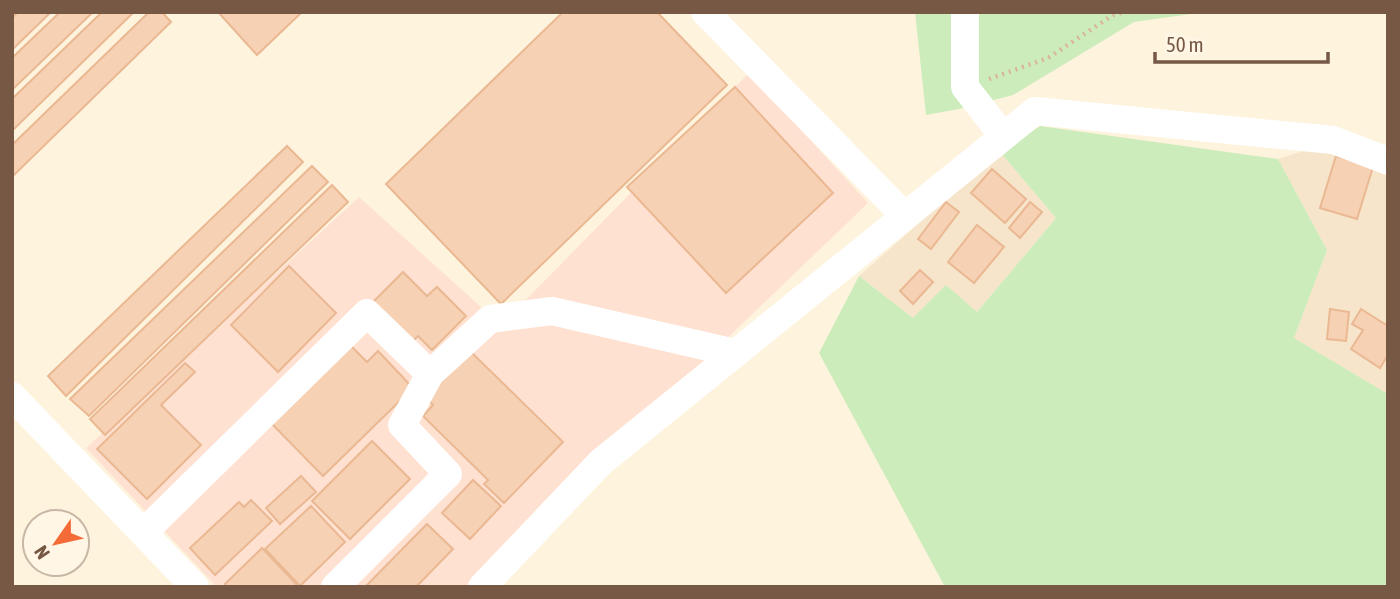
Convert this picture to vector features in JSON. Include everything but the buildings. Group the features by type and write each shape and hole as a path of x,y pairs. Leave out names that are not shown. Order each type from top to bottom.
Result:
{"street":[{"path":"705,12 905,216"},
{"path":"965,12 965,87 1003,136"},
{"path":"482,587 601,461 1035,111 1333,140 1388,161"},
{"path":"335,587 448,474 402,425 430,373 490,319 552,311 735,353"},
{"path":"143,533 367,313 430,373"},
{"path":"12,396 195,587"}],"path":[{"path":"965,87 1048,58 1113,15 1125,12"}],"shaded area":[{"path":"749,73 868,203 468,587 217,587 86,448 359,197 501,325"},
{"path":"1312,148 1388,171 1388,394 1294,338 1327,250 1278,159"},
{"path":"1000,152 1056,218 977,312 913,318 859,276"}],"green space":[{"path":"915,12 1205,12 1134,22 1013,95 926,115"},
{"path":"1040,126 1278,159 1327,250 1294,338 1388,394 1388,587 945,587 819,353 859,276 913,318 946,285 977,312 1056,218 1000,152"}]}
